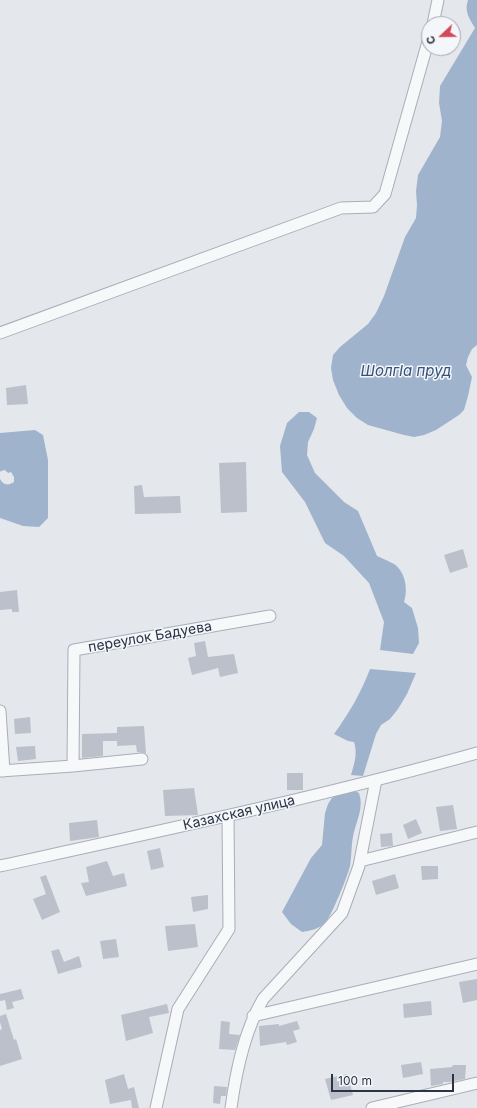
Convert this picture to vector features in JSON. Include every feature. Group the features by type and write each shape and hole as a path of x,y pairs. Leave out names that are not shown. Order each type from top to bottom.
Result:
{"street":[{"path":"435,16 438,0"},
{"path":"0,333 340,208 373,207 385,194 424,56"},
{"name":"переулок Бадуева","path":"73,766 74,650 270,616"},
{"path":"0,711 2,771 142,759"},
{"name":"Казахская улица","path":"0,866 228,816 376,780 477,753"},
{"path":"231,1108 241,1059 253,1016 263,999 342,913 360,861 376,780"},
{"path":"156,1108 178,1009 229,929 228,816"},
{"path":"360,861 477,832"},
{"path":"253,1016 477,964"},
{"path":"372,1108 477,1083"}],"water":[{"name":"ШолгIа пруд","path":"468,0 477,0 477,345 472,349 466,365 472,377 464,410 436,430 414,437 368,425 357,418 347,408 339,395 333,380 331,368 333,355 340,347 368,324 376,313 384,296 405,237 416,218 416,191 418,175 440,137 442,121 439,103 440,86 458,56 461,56 461,51 475,28 469,18 467,4"},
{"path":"299,412 309,412 317,418 308,442 307,455 315,473 344,502 358,511 377,556 398,567 403,576 406,587 404,602 412,608 418,628 419,643 413,654 380,650 384,622 369,583 344,556 325,543 305,502 282,472 280,446 287,423"},
{"path":"35,430 43,435 48,460 48,518 39,527 23,526 0,518 0,479 4,484 8,484 14,482 14,477 11,472 8,473 5,470 0,472 0,433"},
{"path":"370,669 416,673 407,694 398,709 390,719 381,725 376,734 363,776 351,775 356,755 354,742 348,741 334,734 354,703"},
{"path":"355,791 359,793 361,803 353,836 350,866 346,879 335,905 325,923 317,928 302,932 291,924 282,912 311,858 322,845 325,813 328,804 332,798 339,794"}],"building":[{"path":"26,385 28,404 7,405 6,388"},
{"path":"246,462 247,512 221,513 219,463"},
{"path":"142,485 144,497 180,496 181,513 135,514 134,486"},
{"path":"463,549 468,567 450,573 444,555"},
{"path":"17,590 19,612 12,612 12,609 0,610 0,592"},
{"path":"205,641 208,657 234,654 238,673 220,677 218,668 192,675 188,658 196,656 194,643"},
{"path":"30,717 31,733 15,734 14,719"},
{"path":"144,726 146,753 137,752 136,745 117,746 117,741 103,741 103,756 82,758 82,734 117,733 117,727"},
{"path":"35,746 36,759 18,761 16,747"},
{"path":"287,773 303,773 303,790 287,790"},
{"path":"194,788 198,815 165,816 163,790"},
{"path":"453,805 457,829 440,831 436,807"},
{"path":"416,819 422,833 408,839 403,825"},
{"path":"97,820 99,837 70,841 69,823"},
{"path":"392,833 393,846 381,847 380,834"},
{"path":"160,848 164,867 151,870 147,851"},
{"path":"107,861 113,876 124,873 127,886 86,896 81,883 89,882 86,867"},
{"path":"421,866 438,866 438,879 422,880"},
{"path":"395,874 399,888 376,895 372,881"},
{"path":"46,875 60,912 42,920 33,899 46,894 40,877"},
{"path":"208,895 208,909 193,912 191,897"},
{"path":"195,924 198,947 168,951 165,926"},
{"path":"116,939 119,957 103,959 100,941"},
{"path":"59,949 64,962 79,956 82,967 58,974 51,951"},
{"path":"477,979 477,1000 463,1003 459,982"},
{"path":"21,989 24,999 12,1002 14,1008 7,1010 5,1000 0,1001 0,994"},
{"path":"431,1001 432,1015 404,1018 403,1004"},
{"path":"167,1004 169,1013 149,1017 153,1033 126,1041 121,1015"},
{"path":"6,1014 22,1059 0,1066 0,1030 2,1029 0,1016"},
{"path":"221,1021 230,1022 229,1034 240,1035 235,1050 219,1049"},
{"path":"297,1021 300,1029 293,1031 297,1042 287,1045 286,1042 260,1046 259,1026 279,1024 279,1026"},
{"path":"421,1062 423,1074 403,1078 401,1065"},
{"path":"453,1065 466,1065 465,1079 443,1082 443,1084 431,1086 430,1069 452,1067"},
{"path":"124,1074 128,1089 134,1087 139,1108 132,1108 131,1100 110,1104 105,1080"},
{"path":"347,1074 353,1095 331,1100 325,1079"},
{"path":"214,1086 227,1087 226,1096 221,1096 220,1104 213,1103"}]}
